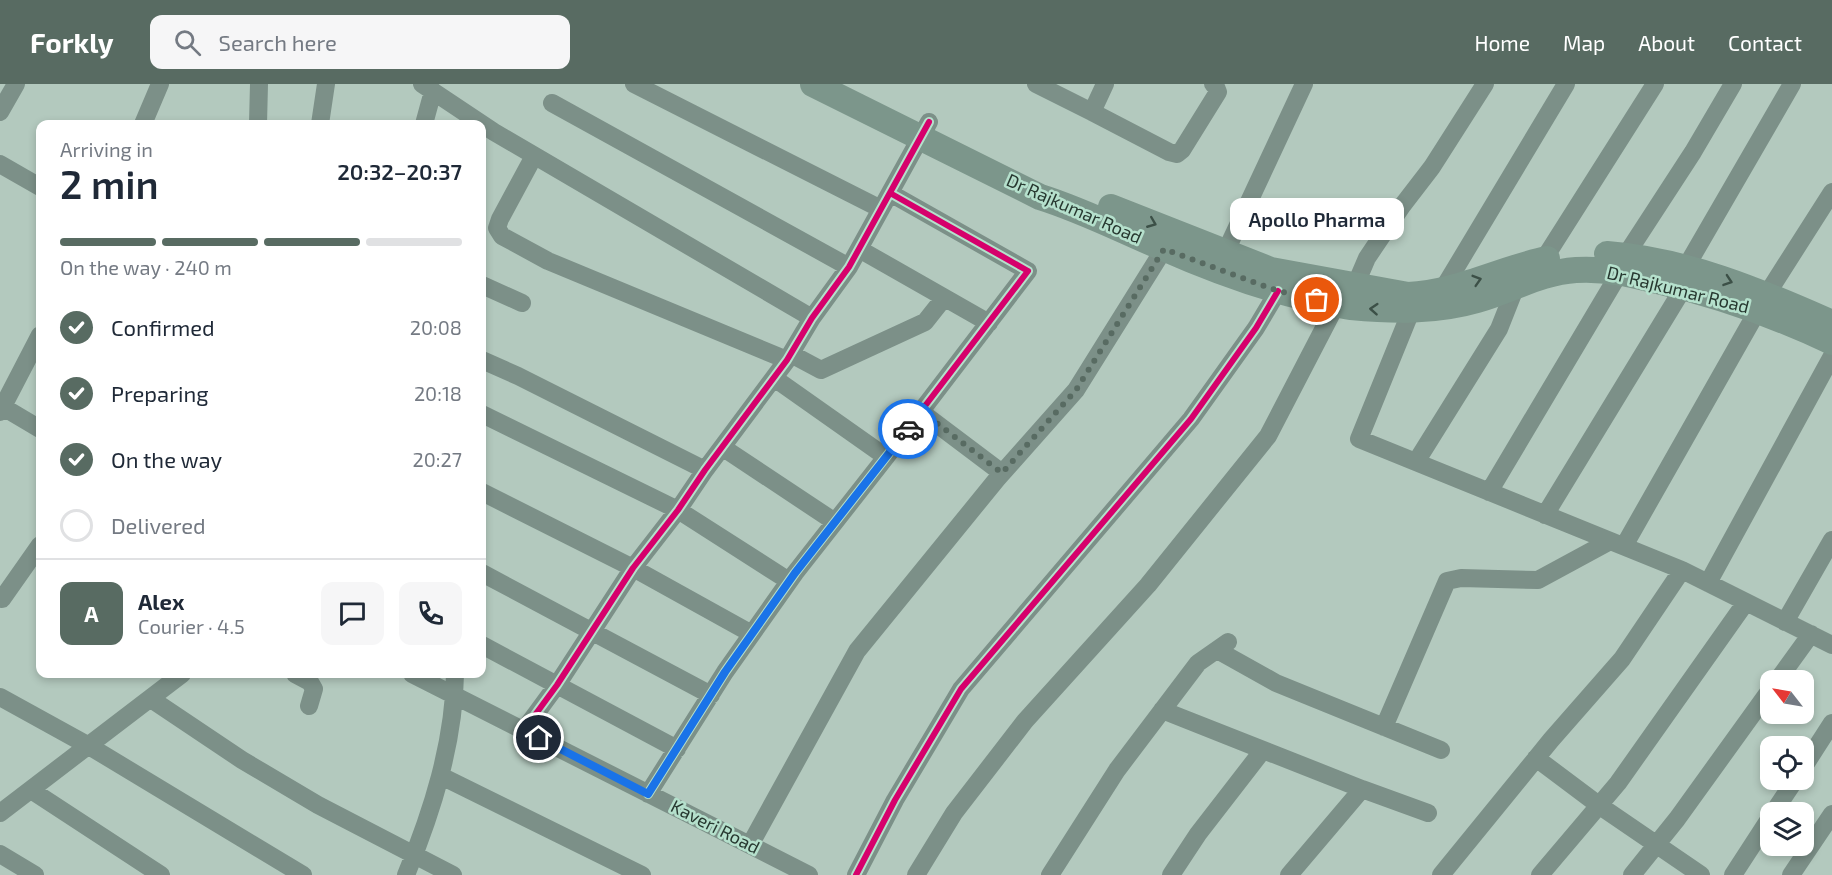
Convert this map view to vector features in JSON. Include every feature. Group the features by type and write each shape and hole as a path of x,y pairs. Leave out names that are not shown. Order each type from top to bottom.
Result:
{"main road":[{"name":"Dr Rajkumar Road","path":"813,84 1049,183 1271,270 1408,295 1475,281 1544,259 1582,254 1685,277 1832,323"},
{"name":"Dr Rajkumar Road","path":"851,84 1040,197 1071,207 1164,249 1278,291 1336,305 1411,311 1477,300 1540,277 1623,263"},
{"name":"Dr Rajkumar Road","path":"1762,302 1832,342"}],"street":[{"path":"0,112 16,84"},
{"path":"145,120 160,84"},
{"path":"258,120 259,84"},
{"path":"321,120 326,84"},
{"path":"634,84 886,201 1028,271 789,581 711,695 648,794"},
{"path":"1036,84 1177,154 1182,150 1218,92 1213,84"},
{"path":"1092,112 1105,84"},
{"path":"1226,253 1304,84"},
{"path":"1355,286 1367,258 1432,167 1485,84"},
{"path":"1443,289 1566,84"},
{"path":"1544,259 1655,84"},
{"path":"1489,492 1623,263 1734,84"},
{"path":"1545,515 1685,277 1792,84"},
{"path":"424,120 427,87 476,120"},
{"path":"552,103 849,267"},
{"path":"486,127 812,318"},
{"path":"524,730 557,685 633,568 774,378 812,318 849,267 924,129"},
{"path":"534,156 500,219 497,228 502,236 548,261 821,369 925,322 945,297"},
{"path":"0,164 36,185"},
{"path":"1384,727 1447,581 1461,578 1538,580 1617,543 1762,302 1832,192"},
{"path":"858,249 989,323"},
{"path":"750,845 857,651 1002,473 1076,390 1164,249"},
{"path":"1416,462 1499,329 1516,286"},
{"path":"486,287 522,303"},
{"path":"855,875 895,800 961,689 1191,419 1256,328 1278,291"},
{"path":"916,875 954,813 1025,721 1148,585 1268,436 1336,305"},
{"path":"1411,311 1359,440 1682,570 1832,645"},
{"path":"36,342 1,410 36,427"},
{"path":"1708,583 1832,356"},
{"path":"486,362 705,470"},
{"path":"774,378 886,457"},
{"path":"921,411 1002,473"},
{"path":"486,416 678,510 789,581"},
{"path":"722,447 835,522"},
{"path":"486,494 633,568 752,634"},
{"path":"1785,622 1832,540"},
{"path":"2,599 36,551"},
{"path":"1441,875 1536,758 1622,659 1682,570"},
{"path":"486,575 711,695"},
{"path":"1540,875 1600,806 1746,603"},
{"path":"1785,670 1811,634"},
{"path":"1050,875 1117,771 1162,710 1198,663 1223,646 1276,683 1441,750"},
{"path":"486,647 677,749"},
{"path":"0,813 177,678"},
{"path":"302,678 310,682 314,689 309,706"},
{"name":"Kaveri Road","path":"421,678 809,875"},
{"path":"406,875 441,776 455,694 455,678"},
{"path":"0,697 89,746 303,875"},
{"path":"151,699 242,760 318,805 453,875"},
{"path":"1632,875 1657,845 1760,704"},
{"path":"1162,710 1428,813"},
{"path":"1814,751 1832,723"},
{"path":"1171,875 1198,834 1263,750"},
{"path":"1536,758 1600,806 1701,875"},
{"path":"441,776 642,875"},
{"path":"1289,875 1362,789"},
{"path":"31,790 161,875"},
{"path":"1791,875 1832,814"},
{"path":"1733,875 1760,833"},
{"path":"0,854 35,875"}],"cycle path":[{"path":"524,730 557,685 633,568 787,360 812,318 849,267 929,122"},
{"path":"648,794 725,672 795,573 1028,271 890,193"},
{"path":"856,875 895,800 961,689 1191,419 1256,328 1278,291"}],"way so far":[{"path":"908,429 921,411 1002,473 1076,390 1164,249 1278,291 1317,300"}],"place":[{"name":"Apollo Pharma","path":"1317,300"}],"route":[{"path":"539,738 648,794 725,672 795,573 908,429"}]}
